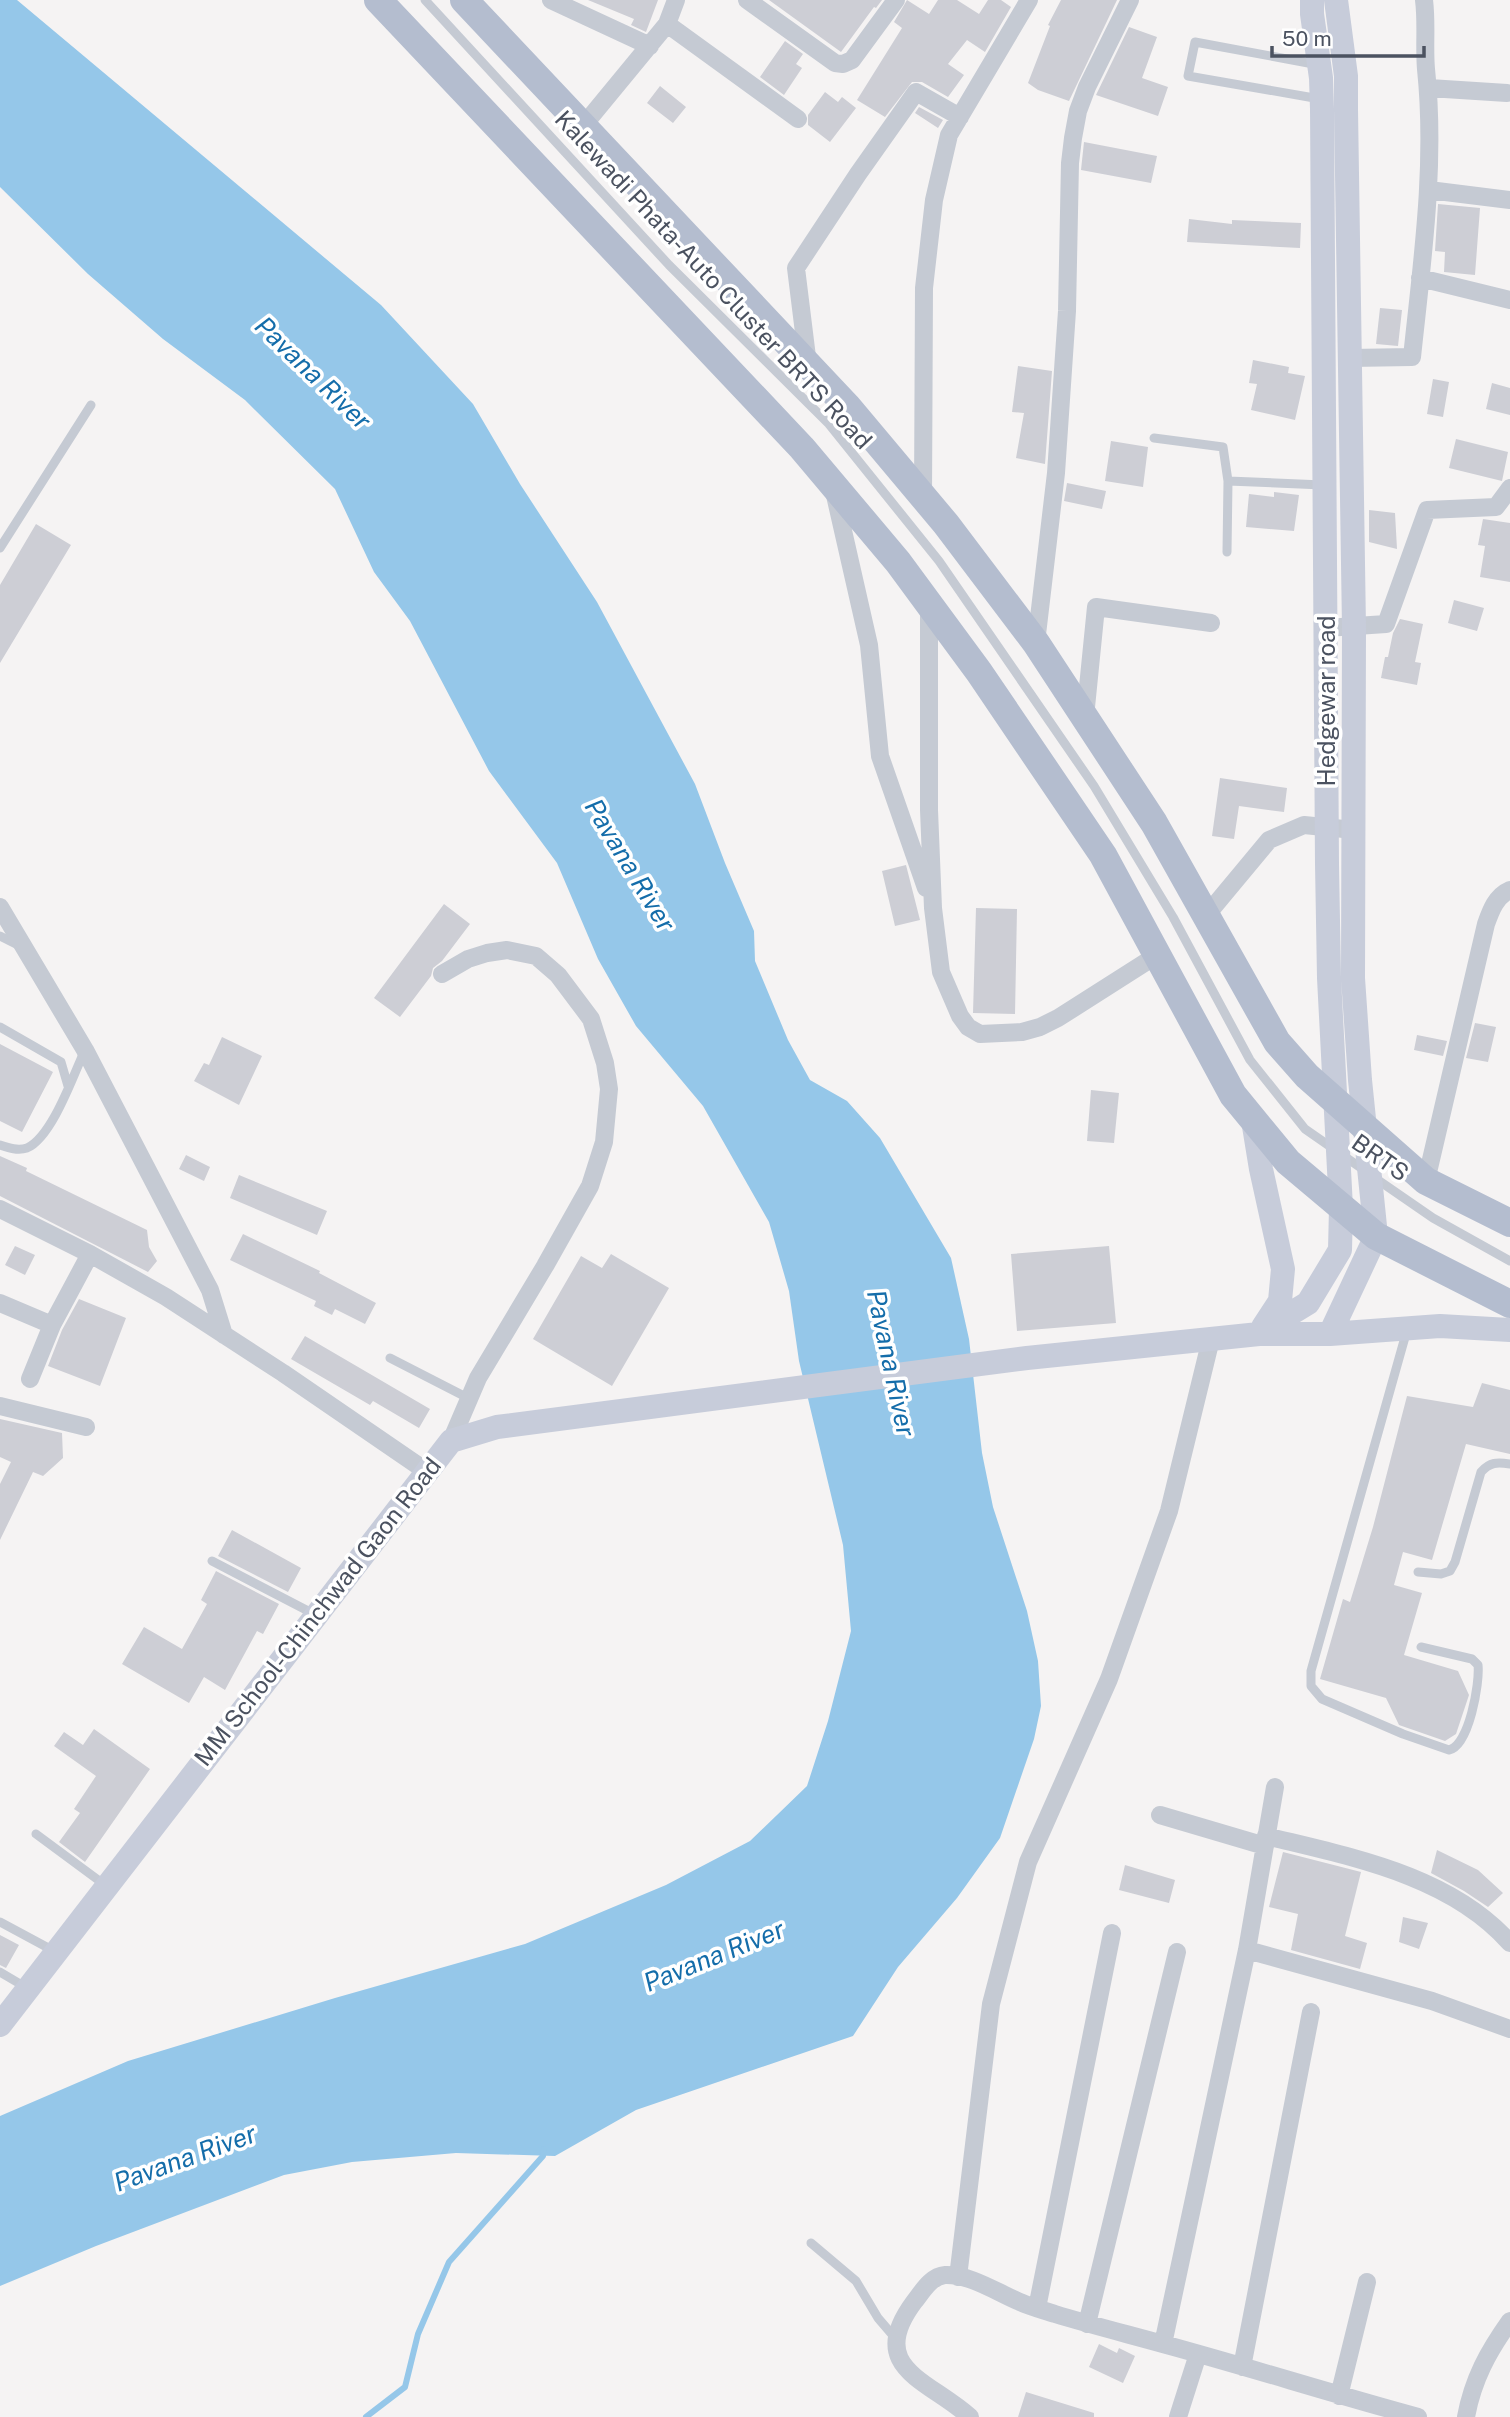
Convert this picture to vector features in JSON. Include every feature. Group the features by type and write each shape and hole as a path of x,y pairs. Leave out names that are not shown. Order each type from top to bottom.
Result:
{"main road":[{"path":"378,0 802,447 898,562 979,672 1102,855 1233,1095 1288,1162 1376,1236 1510,1304"},
{"path":"464,0 847,407 923,497 1036,643 1154,823 1277,1042 1337,1104 1426,1181 1510,1223"},
{"name":"Hedgewar road","path":"1259,1334 1308,1303 1340,1250 1339,1153 1329,978 1322,99 1312,0"},
{"name":"Hedgewar road","path":"1336,0 1346,76 1354,628 1353,978 1376,1236"},
{"path":"1254,1120 1261,1169 1283,1269 1280,1301 1259,1334"},
{"path":"1330,1334 1376,1236"},
{"name":"MM School-Chinchwad Gaon Road","path":"0,2025 451,1441 497,1427 1027,1359 1211,1339 1259,1334 1330,1334 1440,1326 1510,1330"}],"street":[{"path":"551,0 650,46"},
{"path":"583,126 667,24 676,0"},
{"path":"747,0 835,63 843,64 852,60 896,0"},
{"path":"923,497 924,288 934,200 949,135 1029,0"},
{"path":"1036,643 1056,473 1068,312 1070,163 1073,138 1078,111 1087,87 1130,0"},
{"path":"1350,358 1412,357 1429,190 1429,88 1424,0"},
{"path":"667,24 798,119"},
{"path":"1429,88 1507,93"},
{"path":"808,365 796,268 916,92 960,117"},
{"path":"1429,190 1510,200"},
{"path":"1420,278 1510,300"},
{"path":"832,483 869,645 880,756 933,908"},
{"path":"1326,628 1386,624 1427,510 1496,507 1510,488"},
{"path":"929,603 929,810 933,908 941,972 960,1016 968,1027 980,1034 1022,1032 1040,1027 1157,955"},
{"path":"1085,717 1096,607 1211,623"},
{"path":"1205,917 1269,841 1304,825 1354,830"},
{"path":"1426,1181 1486,924 1496,901 1510,890"},
{"path":"0,907 85,1050 210,1290 223,1335"},
{"path":"442,974 468,959 486,953 507,950 536,956 558,975 591,1019 605,1063 609,1090 604,1142 590,1186 478,1378 451,1441"},
{"path":"0,1209 90,1254 166,1297 426,1471"},
{"path":"30,1379 52,1325 90,1254"},
{"path":"0,1303 52,1325"},
{"path":"958,2277 991,2004 1028,1862 1109,1679 1170,1511 1211,1339"},
{"path":"0,1406 86,1427"},
{"path":"1163,2344 1247,1950 1275,1787"},
{"path":"1160,1815 1266,1841 1371,1862 1449,1895 1493,1923 1510,1943"},
{"path":"1037,2308 1112,1933"},
{"path":"1247,1950 1432,2001 1510,2029"},
{"path":"1087,2324 1177,1952"},
{"path":"1242,2367 1311,2012"},
{"path":"970,2417 952,2401 910,2375 898,2356 896,2339 900,2324 928,2285 937,2277 958,2277 1087,2324 1418,2417"},
{"path":"1339,2396 1367,2282"},
{"path":"1466,2417 1470,2396 1486,2354 1510,2321"},
{"path":"1178,2417 1198,2354"}],"lane":[{"name":"Kalewadi Phata-Auto Cluster BRTS Road","path":"425,0 669,265 828,423 939,561 1094,786 1173,917 1250,1060"},
{"path":"1320,65 1195,42 1188,76 1322,99"},
{"path":"0,548 91,405"},
{"path":"1154,438 1223,447 1228,481 1227,552"},
{"path":"1228,481 1325,486"},
{"path":"0,936 24,948"},
{"path":"0,1027 61,1062 68,1086"},
{"path":"0,1145 15,1150 26,1149 36,1143 50,1124 85,1050"},
{"name":"BRTS","path":"1250,1060 1305,1129 1433,1219 1510,1261"},
{"path":"1408,1328 1311,1671 1311,1686 1322,1699 1403,1734 1449,1750 1456,1748 1468,1725 1478,1665 1472,1659 1421,1647"},
{"path":"390,1357 468,1398"},
{"path":"1418,1572 1441,1574 1450,1571 1481,1472 1488,1465 1498,1462 1510,1464"},
{"path":"212,1561 315,1615"},
{"path":"36,1834 107,1886"},
{"path":"0,1922 56,1952"},
{"path":"0,1972 28,1988"},
{"path":"811,2243 856,2280 878,2318 896,2339"}],"water":[{"name":"Pavana River","path":"0,0 17,0 381,305 473,404 520,484 597,602 695,784 754,931 755,961 788,1040 810,1080 847,1101 880,1138 951,1258 969,1339 982,1453 993,1507 1027,1611 1038,1661 1041,1706 1034,1739 1000,1838 957,1898 898,1967 853,2036 636,2110 555,2156 456,2153 352,2162 284,2175 96,2246 0,2286 0,2116 128,2061 525,1944 666,1885 750,1841 807,1786 828,1721 851,1631 843,1545 799,1361 789,1291 769,1222 703,1106 636,1026 598,959 557,863 489,771 410,621 374,572 335,489 245,400 163,339 88,274 0,187"}],"building":[{"path":"588,0 658,0 646,32 631,25 634,19"},
{"path":"769,0 882,0 841,52"},
{"path":"907,0 929,14 938,0 957,0 979,14 988,0 1001,0 1011,7 985,52 967,40 948,64 964,75 948,97 922,82 912,82 885,117 857,100 902,28 894,22"},
{"path":"1061,0 1117,0 1069,101 1038,90 1028,83 1050,26 1048,25"},
{"path":"1129,27 1157,37 1142,78 1168,87 1158,116 1096,95"},
{"path":"785,41 803,54 796,64 802,68 784,95 760,77"},
{"path":"660,86 686,107 673,123 647,103"},
{"path":"825,92 838,102 842,97 856,108 830,142 808,125 808,115"},
{"path":"919,107 943,120 938,128 915,113"},
{"path":"1084,142 1157,156 1151,183 1081,170"},
{"path":"1438,204 1480,208 1475,275 1444,272 1445,252 1435,251"},
{"path":"1189,219 1232,224 1232,220 1301,223 1300,248 1187,242"},
{"path":"1380,308 1402,310 1398,346 1376,344"},
{"path":"1253,360 1289,367 1288,373 1305,376 1295,420 1251,410 1257,384 1249,383"},
{"path":"1018,366 1052,371 1045,464 1016,458 1024,413 1012,412"},
{"path":"1433,379 1449,382 1443,417 1427,414"},
{"path":"1492,383 1510,388 1510,415 1486,409"},
{"path":"1456,439 1508,452 1502,481 1449,468"},
{"path":"1111,441 1148,447 1143,487 1105,481"},
{"path":"1067,483 1106,491 1102,509 1064,501"},
{"path":"1274,492 1299,495 1294,531 1246,527 1249,494 1274,497"},
{"path":"1369,510 1395,513 1397,549 1369,542"},
{"path":"1483,519 1510,523 1510,582 1480,577 1485,546 1478,545"},
{"path":"36,524 71,545 0,663 0,585"},
{"path":"1454,600 1484,608 1477,631 1448,623"},
{"path":"1400,619 1423,624 1415,662 1421,663 1417,685 1381,678 1385,657 1388,657 1393,633"},
{"path":"1220,778 1287,788 1284,812 1239,806 1234,839 1212,836"},
{"path":"906,865 920,920 895,926 882,871"},
{"path":"444,904 470,924 442,961 433,968 431,976 400,1017 374,998"},
{"path":"976,908 1017,909 1015,1014 973,1013"},
{"path":"1475,1023 1496,1027 1488,1062 1466,1058"},
{"path":"1417,1035 1447,1041 1443,1056 1414,1050"},
{"path":"222,1037 262,1056 239,1105 194,1081 204,1063 209,1065"},
{"path":"0,1044 53,1072 22,1132 0,1121"},
{"path":"1091,1090 1119,1093 1114,1143 1087,1141"},
{"path":"186,1155 210,1167 204,1181 179,1169"},
{"path":"0,1156 147,1230 149,1247 157,1261 148,1272 0,1196"},
{"path":"239,1175 327,1211 317,1235 230,1198"},
{"path":"243,1234 320,1271 319,1273 376,1303 365,1324 335,1309 332,1315 314,1306 316,1301 230,1260"},
{"path":"15,1246 35,1255 25,1275 5,1265"},
{"path":"1109,1246 1116,1323 1017,1331 1011,1254"},
{"path":"611,1254 669,1288 612,1386 533,1339 581,1256 602,1268"},
{"path":"79,1299 126,1318 100,1386 48,1366 62,1330"},
{"path":"305,1336 430,1409 419,1428 373,1401 370,1405 291,1359"},
{"path":"1482,1383 1510,1390 1510,1454 1466,1444 1432,1560 1403,1552 1394,1585 1422,1593 1404,1655 1458,1671 1469,1695 1456,1734 1445,1741 1399,1725 1386,1698 1320,1679 1343,1599 1350,1602 1373,1527 1407,1396 1473,1407"},
{"path":"0,1419 62,1433 63,1458 43,1476 33,1472 0,1540 0,1484 11,1462 0,1457"},
{"path":"232,1530 301,1568 288,1592 218,1556"},
{"path":"216,1571 279,1604 263,1634 257,1631 225,1690 204,1677 189,1703 122,1664 144,1627 182,1649 207,1604 201,1600"},
{"path":"94,1729 150,1769 85,1862 59,1842 80,1813 74,1809 96,1776 54,1746 64,1732 83,1745"},
{"path":"1437,1850 1478,1870 1503,1893 1488,1907 1431,1873"},
{"path":"1283,1852 1361,1872 1345,1936 1367,1943 1360,1969 1291,1950 1298,1914 1269,1907"},
{"path":"1125,1865 1175,1880 1169,1903 1119,1890"},
{"path":"1403,1917 1428,1923 1419,1949 1399,1942"},
{"path":"0,1935 19,1945 6,1968 0,1965"},
{"path":"1099,2344 1117,2353 1119,2348 1135,2356 1123,2383 1089,2367"},
{"path":"1026,2392 1094,2413 1094,2417 1018,2417"}],"waterway":[{"path":"366,2417 405,2387 418,2334 449,2262 543,2156 544,2149"}]}
